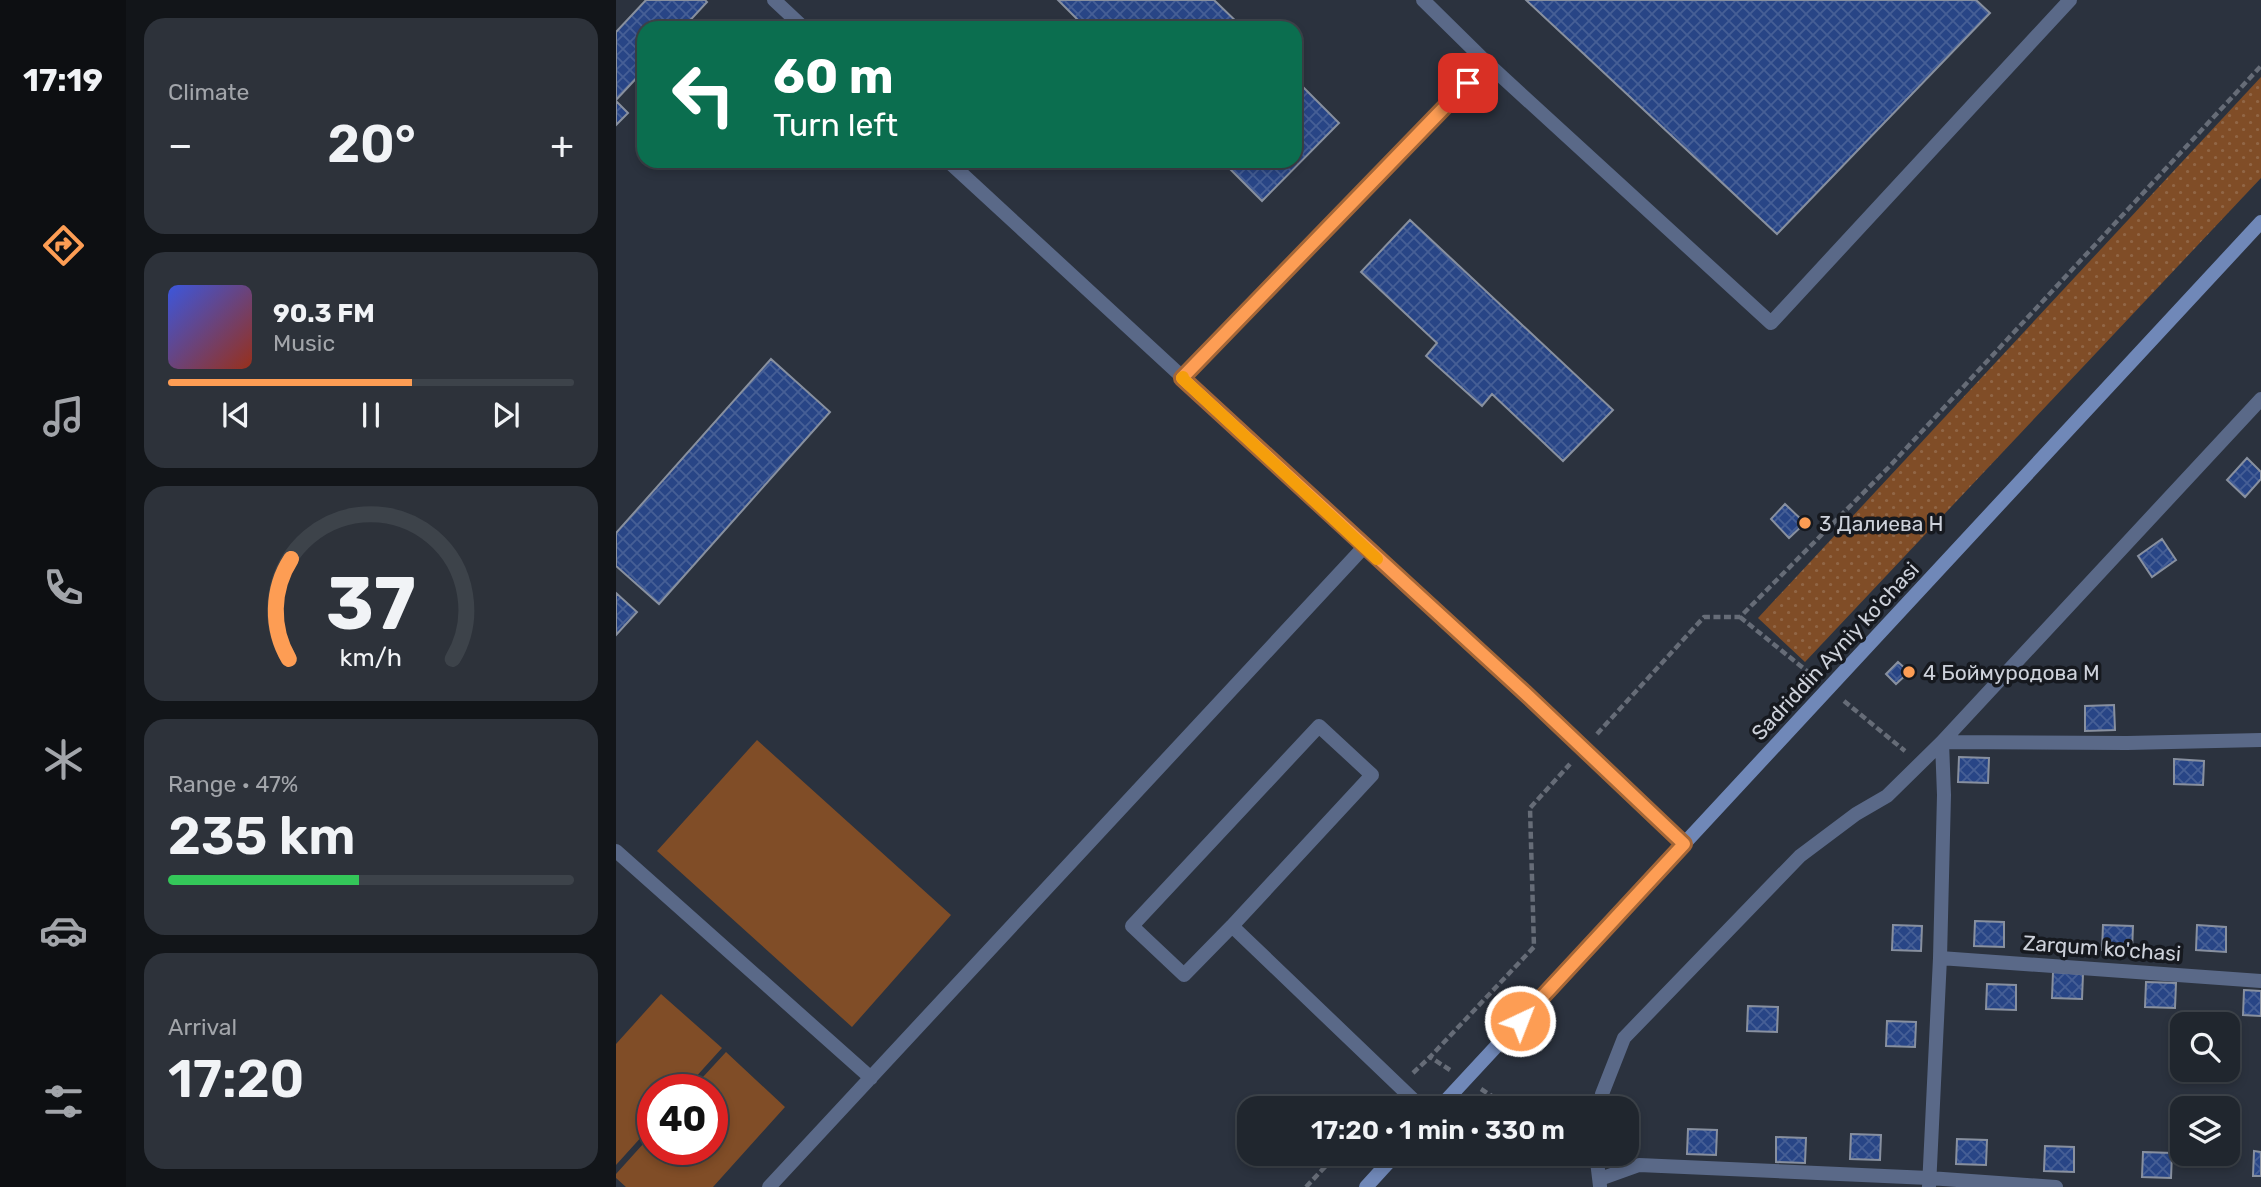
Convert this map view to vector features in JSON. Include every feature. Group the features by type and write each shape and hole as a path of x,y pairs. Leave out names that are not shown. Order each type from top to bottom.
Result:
{"street":[{"path":"774,0 796,21"},
{"path":"1423,0 1487,63 1771,323 2070,0"},
{"path":"1182,378 1487,63"},
{"path":"956,168 1525,693 1684,844"},
{"name":"Sadriddin Ayniy ko'chasi","path":"1451,1096 2261,222"},
{"path":"1602,1096 1624,1038 1800,856 1856,814 1887,796 1942,742 2261,398"},
{"path":"769,1187 1364,547"},
{"path":"1319,726 1372,775 1232,926 1184,975 1132,926 1319,726"},
{"path":"1942,742 2127,743 2261,740"},
{"path":"1929,1182 1940,958 1944,795 1942,742"},
{"path":"616,851 871,1078"},
{"path":"1232,926 1409,1096"},
{"name":"Zarqum ko'chasi","path":"1940,958 2261,981"},
{"path":"1600,1183 1639,1165 2056,1187"},
{"path":"1366,1187 1385,1166"}],"path":[{"path":"1491,1096 1430,1057 1534,947 1530,808 1704,618 1740,617 1888,468 2261,66"},
{"path":"1306,1187 1326,1166"}],"shaded area":[{"path":"2261,77 2261,178 1805,662 1758,618"},
{"path":"757,740 951,915 852,1027 657,851"},
{"path":"661,994 722,1048 698,1074 637,1074 637,1142 616,1165 616,1044"},
{"path":"726,1052 785,1107 713,1187 626,1187 616,1178 616,1174 637,1151 637,1165 728,1165 728,1074 706,1074"}],"building":[{"path":"646,0 707,2 689,21 637,21 637,78 616,100 616,32"},
{"path":"1058,0 1214,0 1236,21 1079,21"},
{"path":"1526,0 1976,0 1990,13 1777,234"},
{"path":"1302,86 1339,123 1302,160"},
{"path":"616,101 628,113 616,125"},
{"path":"1229,168 1295,168 1262,201"},
{"path":"1410,220 1613,410 1563,461 1492,394 1482,406 1426,356 1437,343 1361,272"},
{"path":"771,359 830,412 659,604 616,566 616,533"},
{"path":"2247,458 2261,472 2261,479 2245,497 2227,480"},
{"path":"1785,504 1805,523 1789,538 1771,519"},
{"path":"2162,539 2176,560 2152,577 2138,556"},
{"path":"616,593 637,612 616,635"},
{"path":"1898,662 1909,672 1896,684 1886,674"},
{"path":"2114,705 2115,730 2085,731 2085,706"},
{"path":"1959,757 1989,758 1988,783 1958,782"},
{"path":"2174,759 2204,761 2203,785 2174,784"},
{"path":"1975,921 2004,922 2004,947 1974,946"},
{"path":"1893,925 1922,926 1921,951 1892,950"},
{"path":"2103,925 2133,926 2132,951 2102,950"},
{"path":"2197,925 2226,927 2226,952 2196,950"},
{"path":"2053,972 2083,974 2082,999 2052,998"},
{"path":"2146,982 2176,983 2175,1008 2145,1007"},
{"path":"1987,984 2016,985 2016,1010 1986,1009"},
{"path":"2244,990 2261,991 2261,1016 2243,1015"},
{"path":"1748,1006 1778,1007 1777,1032 1747,1031"},
{"path":"1887,1021 1916,1022 1915,1047 1886,1046"},
{"path":"1688,1129 1717,1130 1716,1155 1687,1154"},
{"path":"1851,1134 1881,1135 1880,1160 1850,1159"},
{"path":"1776,1137 1806,1138 1805,1163 1776,1162"},
{"path":"1957,1139 1987,1140 1986,1165 1956,1164"},
{"path":"2045,1146 2074,1147 2074,1172 2044,1171"},
{"path":"2254,1151 2261,1152 2261,1176 2253,1176"},
{"path":"2143,1152 2170,1153 2171,1178 2142,1177"}],"slow traffic":[{"path":"1183,377 1377,559"}],"place":[{"name":"3 Далиева Н","path":"1805,523"},
{"name":"4 Боймуродова М","path":"1909,672"}],"route":[{"path":"1468,83 1182,378 1525,693 1684,844 1520,1021"}]}
